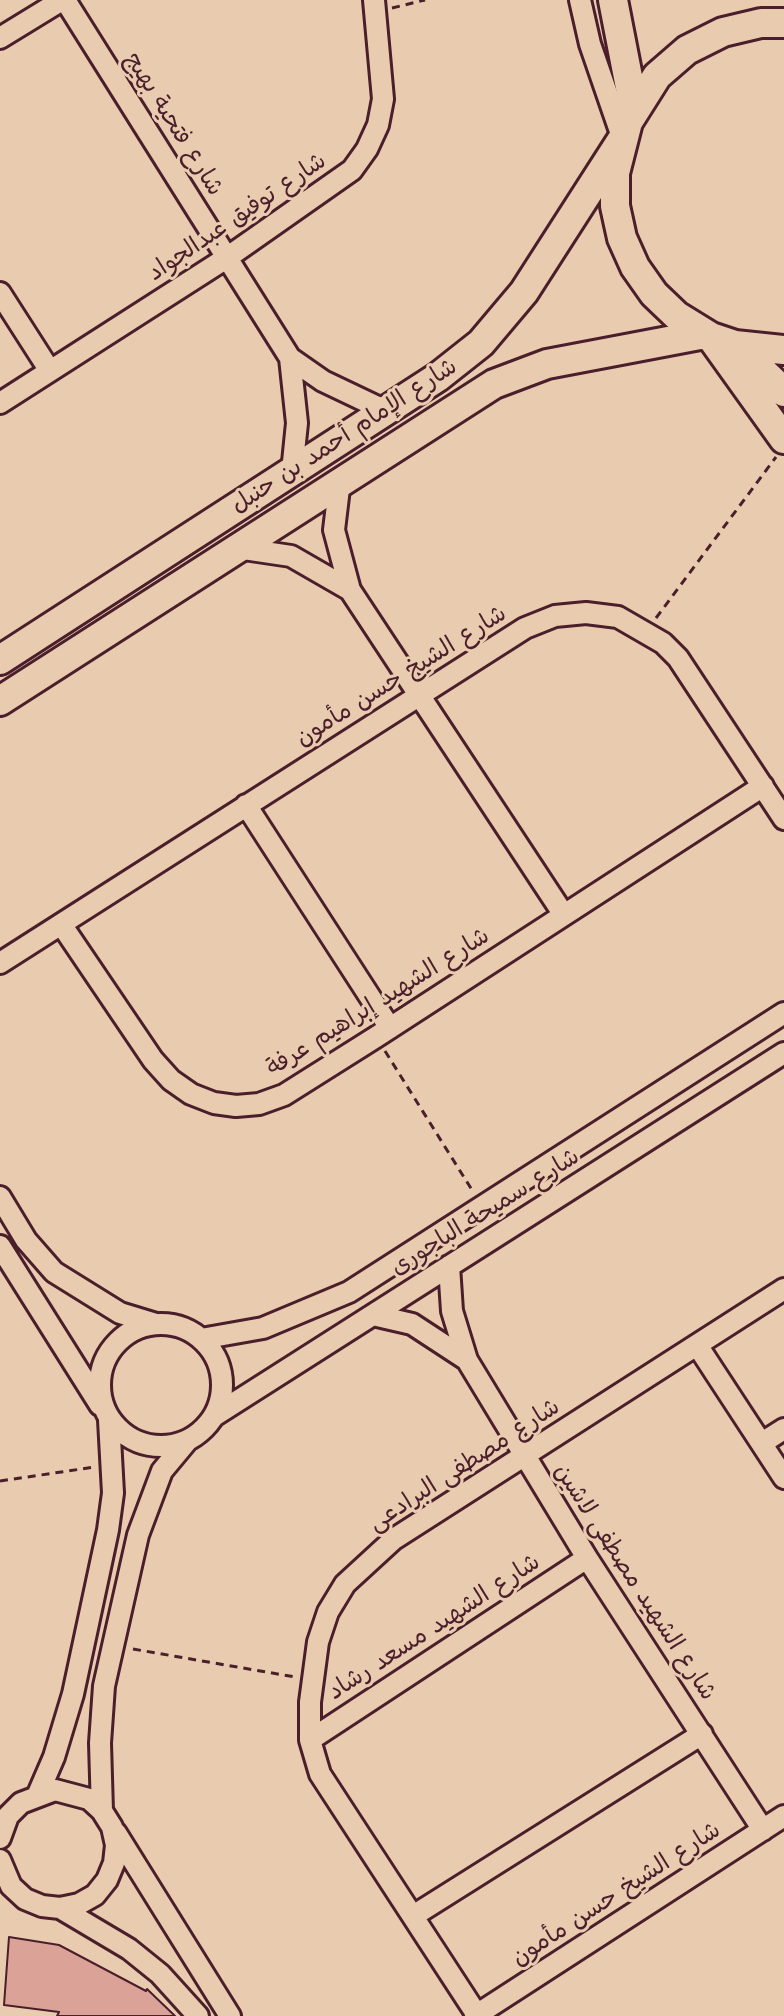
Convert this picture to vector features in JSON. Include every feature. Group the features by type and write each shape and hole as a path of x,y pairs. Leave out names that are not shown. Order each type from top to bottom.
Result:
{"street":[{"path":"0,38 64,0"},
{"name":"شارع فتحية بهيج","path":"64,0 290,358 323,381 386,411"},
{"path":"580,0 621,139"},
{"path":"613,0 634,108"},
{"path":"777,0 784,7"},
{"name":"شارع توفيق عبدالجواد","path":"0,403 228,257 352,170 367,149 378,125 383,99 375,6"},
{"path":"784,23 761,23 723,32 687,50 657,76 634,108 621,139 615,173 615,206 631,258 654,294 677,316 717,339 784,392"},
{"name":"شارع الإمام أحمد بن حنبل","path":"0,660 386,411 471,352 506,316 621,139"},
{"path":"0,293 50,371"},
{"path":"717,339 784,350"},
{"path":"717,339 784,439"},
{"name":"شارع الإمام أحمد بن حنبل","path":"0,701 494,384 519,372 717,339"},
{"name":"شارع فتحية بهيج","path":"290,358 298,444 292,472"},
{"path":"340,480 334,530 350,590 564,915"},
{"path":"200,530 228,554 291,556 350,590"},
{"name":"شارع الشيخ حسن مأمون","path":"0,963 525,628 555,616 586,613 618,617 646,630 678,658 784,819"},
{"name":"شارع الشهيد إبراهيم عرفة","path":"61,924 153,1060 191,1094 214,1103 236,1106 259,1104 284,1095 383,1033 763,786"},
{"path":"246,805 383,1033"},
{"name":"شارع سميحة الباجورى","path":"201,1339 263,1328 321,1307 784,1013"},
{"name":"شارع سميحة الباجورى","path":"214,1416 784,1053"},
{"path":"0,1197 26,1240 54,1272 120,1313 156,1324 172,1325 201,1339 215,1355 222,1375 221,1396 214,1416 187,1441 162,1471 144,1511 113,1645 101,1715 107,1819 115,1854 107,1880 87,1899 60,1908"},
{"path":"0,1246 108,1417 125,1435 144,1445 166,1447 187,1441"},
{"name":"شارع الشهيد مصطفى لاشين","path":"449,1266 452,1311 467,1360 587,1558 763,1830"},
{"name":"شارع مصطفى البرادعى","path":"476,2016 320,1774 310,1740 312,1680 318,1642 328,1612 345,1584 368,1560 784,1289"},
{"name":"شارع الشهيد مصطفى لاشين","path":"373,1315 412,1324 467,1360"},
{"path":"38,1794 54,1757 73,1694 108,1530 113,1465 108,1417 99,1391 102,1367 114,1346 133,1330 156,1324"},
{"path":"697,1345 784,1478"},
{"path":"762,1443 784,1429"},
{"name":"شارع الشهيد مسعد رشاد","path":"310,1740 587,1558"},
{"path":"413,1916 702,1734"},
{"path":"0,1838 4,1819 21,1803 55,1790 73,1792 107,1819 230,2016"},
{"name":"شارع الشيخ حسن مأمون","path":"476,2016 784,1816"},
{"path":"0,1860 11,1886 25,1899"},
{"path":"0,1900 25,1899 60,1908 129,1949 160,1974 198,2016"}],"path":[{"path":"375,6 425,0"},
{"path":"646,630 784,447"},
{"path":"383,1033 483,1206"},
{"path":"0,1481 113,1465"},
{"path":"113,1645 312,1680"}],"building":[{"path":"9,1937 59,1945 147,1989 175,2016 57,2016 59,2012 4,2005"}]}
